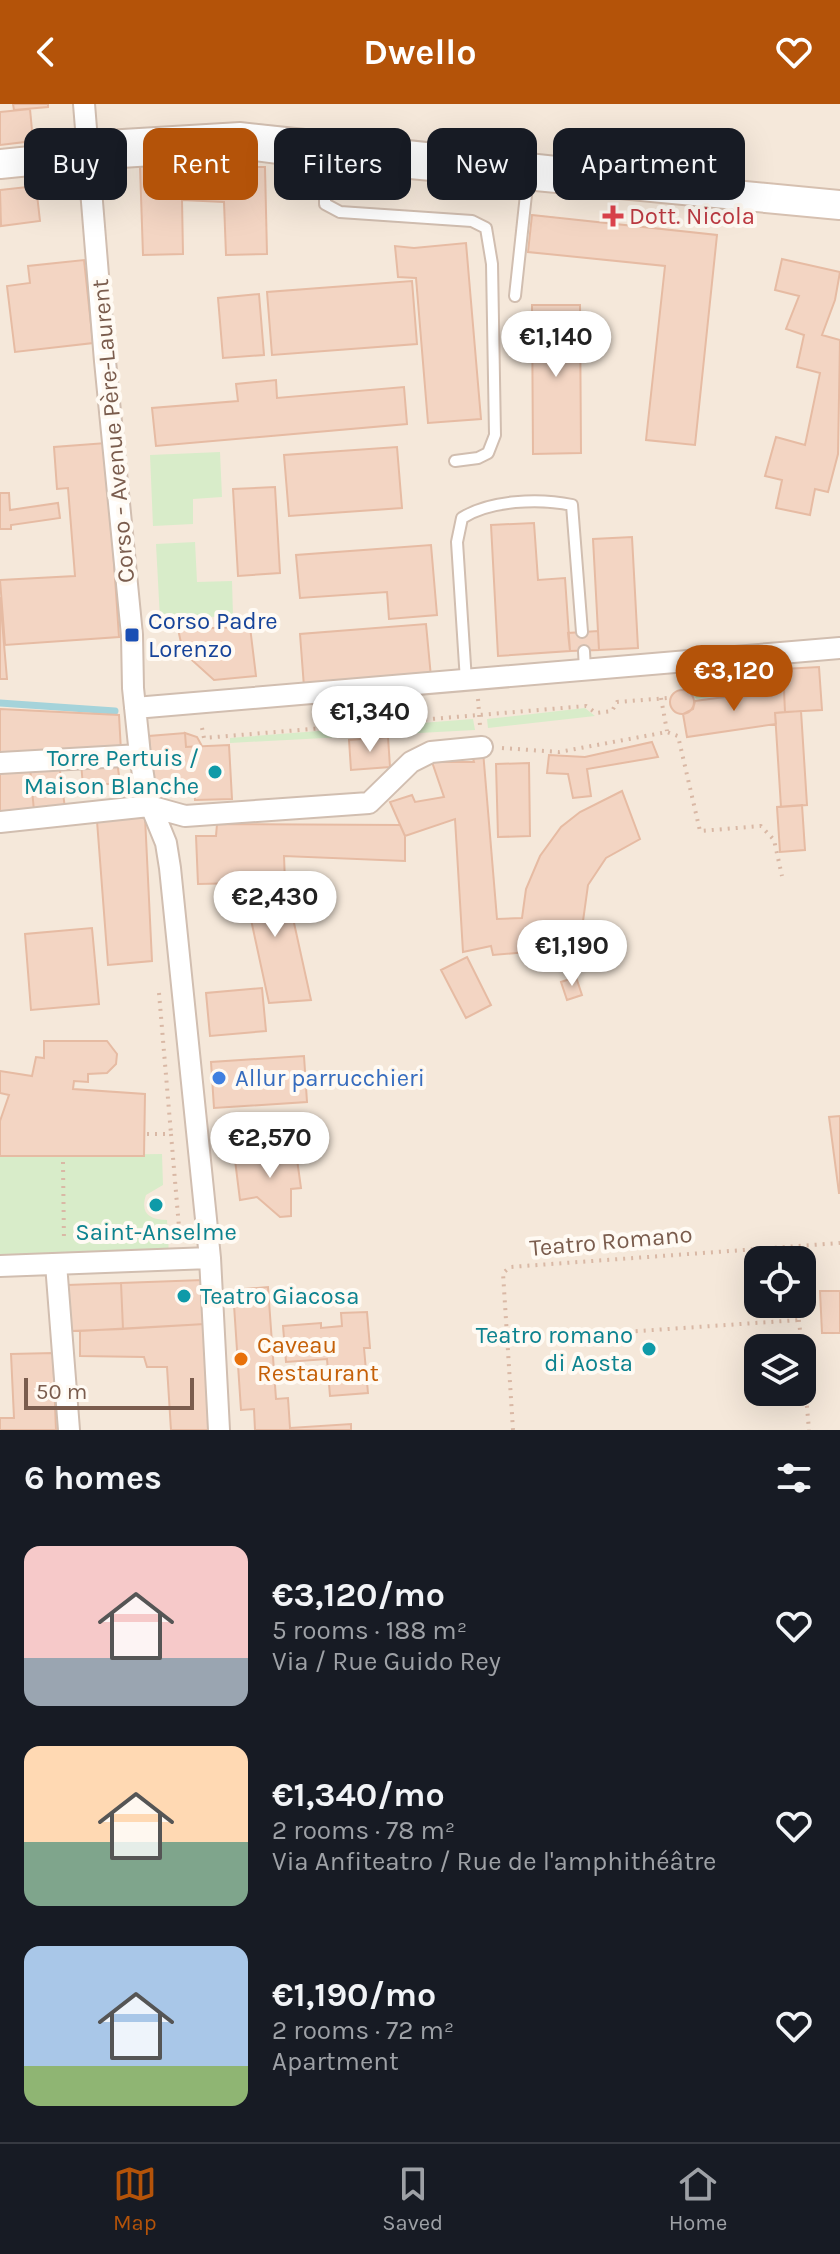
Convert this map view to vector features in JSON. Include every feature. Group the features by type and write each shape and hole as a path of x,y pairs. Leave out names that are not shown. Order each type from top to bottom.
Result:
{"street":[{"name":"Corso - Avenue Père-Laurent","path":"84,104 87,128"},
{"path":"127,146 274,145"},
{"path":"0,164 24,159"},
{"path":"537,175 840,205"},
{"name":"Corso - Avenue Père-Laurent","path":"93,200 105,361 132,635 135,708 149,806 166,843 170,868 210,1258 219,1430"},
{"path":"135,708 471,681 585,660 840,648"},
{"path":"0,822 149,806 185,816 369,803 411,762 431,752 482,747"},
{"path":"0,763 140,755"},
{"path":"0,1266 210,1258"},
{"path":"60,1264 69,1430"}],"lane":[{"path":"411,153 746,182"},
{"path":"325,200 325,204 340,212 472,221 486,228 492,264 495,435 488,453 478,458 455,461"},
{"path":"515,296 525,200"},
{"path":"471,681 457,542 462,518 473,511 526,503 572,505 582,632"}],"path":[{"path":"471,681 482,747 559,752 667,732 678,736 700,831 761,826 774,840 782,876"},
{"path":"661,698 667,732"},
{"path":"202,728 204,738 586,706 596,713 612,711 617,702 668,698"},
{"path":"147,1134 171,1134 182,1259"},
{"path":"60,1264 63,1162"},
{"path":"790,1245 840,1243"},
{"name":"Teatro Romano","path":"513,1430 503,1273 510,1267 790,1245"},
{"path":"508,1340 799,1320 800,1334"},
{"path":"807,1406 809,1430"}],"shaded area":[{"path":"0,104 840,104 840,1430 0,1430"}],"green space":[{"path":"220,452 222,497 193,499 193,524 153,526 150,455"},
{"path":"195,542 197,582 232,581 233,616 160,619 156,544"},
{"path":"782,680 783,688 696,699 690,691"},
{"path":"585,708 595,716 488,728 487,719"},
{"path":"473,719 475,730 230,743 230,738"},
{"path":"162,1154 163,1185 146,1195 144,1206 151,1217 167,1220 169,1255 0,1255 0,1156"}],"building":[{"path":"13,104 48,104 48,107 14,110"},
{"path":"30,109 32,128 24,128 24,142 0,145 0,112"},
{"path":"140,166 143,166 143,200 182,200 183,254 143,255"},
{"path":"258,167 265,167 267,254 226,255 224,202 182,200 258,200"},
{"path":"24,187 24,200 38,200 40,221 1,226 0,190"},
{"path":"532,215 717,235 695,445 646,440 665,266 528,252"},
{"path":"466,243 481,419 428,423 416,278 398,277 395,246 414,248"},
{"path":"782,259 840,272 835,300 822,335 840,340 838,454 828,492 815,489 810,515 776,508 782,480 765,476 776,437 805,445 820,373 797,367 804,335 786,329 799,296 775,290"},
{"path":"84,260 93,343 15,352 7,286 30,283 28,266"},
{"path":"412,281 417,344 272,355 267,292"},
{"path":"259,294 264,355 223,358 218,298"},
{"path":"532,305 580,305 581,453 533,454"},
{"path":"276,380 277,398 404,387 407,424 156,446 152,408 238,401 236,384"},
{"path":"106,443 119,637 5,645 0,580 75,576 68,488 57,489 54,447"},
{"path":"397,447 402,508 289,516 284,455"},
{"path":"275,487 280,573 238,576 233,489"},
{"path":"0,493 9,493 10,510 58,503 60,518 0,529"},
{"path":"534,523 538,580 565,578 570,651 498,656 491,525"},
{"path":"632,537 638,648 599,650 593,539"},
{"path":"431,545 437,615 389,619 387,592 300,598 296,555"},
{"path":"0,597 7,679 0,679"},
{"path":"426,624 431,677 304,687 300,634"},
{"path":"250,627 256,676 214,680 183,652 178,629"},
{"path":"598,631 599,650 570,651 568,633"},
{"path":"819,667 822,710 785,712 783,669"},
{"path":"784,689 785,712 775,713 776,724 687,737 683,714 693,709 695,701"},
{"path":"682,690 691,693 694,702 691,711 682,714 673,711 670,702 673,693"},
{"path":"0,709 119,715 121,751 0,759"},
{"path":"801,711 807,805 781,807 775,713"},
{"path":"185,733 197,737 202,746 186,747"},
{"path":"185,733 186,747 229,745 232,799 195,800 194,782 153,785 149,736"},
{"path":"388,737 390,767 351,770 349,740"},
{"path":"652,742 658,757 587,769 591,796 573,798 568,774 547,773 549,755 585,757"},
{"path":"483,751 497,919 522,918 526,889 540,856 561,827 580,812 622,791 640,839 606,858 588,885 583,921 584,947 493,955 491,946 463,952 455,819 405,836 390,802 412,795 415,802 444,797 432,762 474,762 471,752"},
{"path":"117,761 120,783 83,786 81,763"},
{"path":"529,763 530,836 498,837 496,764"},
{"path":"59,764 65,808 34,811 30,767"},
{"path":"30,767 34,811 0,815 0,770"},
{"path":"802,805 805,850 780,852 777,807"},
{"path":"145,817 152,961 108,965 97,821"},
{"path":"217,824 400,825 405,836 405,861 284,856 285,882 198,884 196,836 216,836"},
{"path":"285,882 311,1000 269,1003 247,901 231,903 229,883"},
{"path":"92,928 99,1004 31,1010 25,934"},
{"path":"467,957 491,1005 466,1018 441,970"},
{"path":"576,977 582,995 567,1000 561,982"},
{"path":"262,988 266,1031 210,1036 206,993"},
{"path":"44,1041 107,1041 117,1054 116,1064 107,1073 88,1074 88,1082 74,1081 73,1089 145,1094 144,1156 0,1156 0,1121 9,1095 0,1093 0,1071 32,1076 36,1057 44,1058"},
{"path":"304,1056 307,1102 214,1108 211,1062"},
{"path":"840,1116 840,1193 839,1193 829,1117"},
{"path":"296,1152 301,1188 291,1189 291,1216 280,1217 257,1197 240,1200 235,1160"},
{"path":"203,1280 204,1324 123,1329 121,1283"},
{"path":"121,1283 123,1329 70,1331 68,1285"},
{"path":"268,1287 276,1399 288,1398 290,1428 351,1424 351,1430 255,1430 254,1409 241,1410 233,1290"},
{"path":"820,1291 840,1291 840,1333 822,1333"},
{"path":"367,1312 370,1348 364,1348 368,1393 330,1396 327,1359 286,1362 283,1326 321,1323 321,1328 342,1326 341,1313"},
{"path":"204,1324 210,1430 171,1430 167,1367 147,1367 144,1357 80,1356 80,1331"},
{"path":"53,1353 56,1430 0,1430 0,1418 14,1418 11,1354"}],"waterway":[{"path":"0,703 115,711"}],"place":[{"name":"Dott. Nicola","path":"613,216"},
{"name":"Corso Padre Lorenzo","path":"132,635"},
{"name":"Torre Pertuis / Maison Blanche","path":"215,772"},
{"name":"Allur parrucchieri","path":"219,1078"},
{"name":"Saint-Anselme","path":"156,1205"},
{"name":"Teatro Giacosa","path":"184,1296"},
{"name":"Teatro romano di Aosta","path":"649,1349"},
{"name":"Caveau Restaurant","path":"241,1359"}]}
